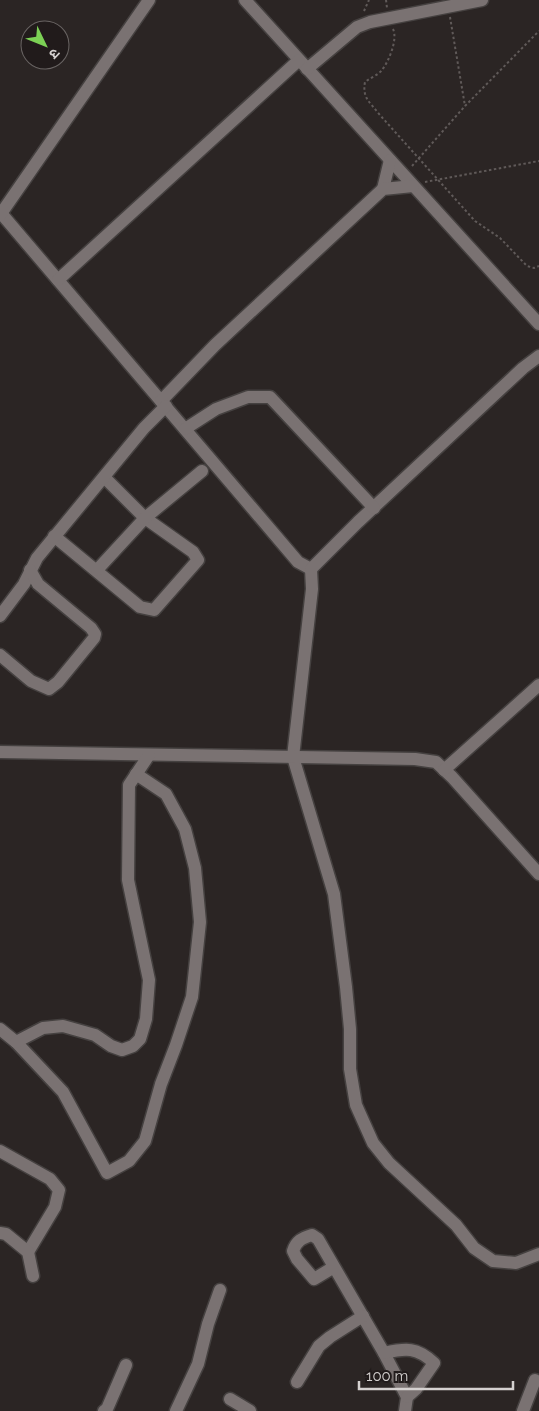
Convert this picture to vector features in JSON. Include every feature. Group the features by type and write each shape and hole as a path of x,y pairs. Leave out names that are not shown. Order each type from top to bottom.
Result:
{"street":[{"path":"149,0 0,214 298,562 311,569"},
{"path":"245,0 539,324"},
{"path":"58,280 303,64 357,27 370,22 482,0"},
{"path":"0,616 24,584 37,558 163,403 215,345 383,189 390,160"},
{"path":"383,189 413,186"},
{"path":"539,356 523,368 311,569 312,589 293,757 334,894 350,1029 350,1069 356,1105 373,1142 389,1163 456,1225 474,1248 493,1261 516,1263 539,1254"},
{"path":"185,429 216,409 248,397 270,397 374,508"},
{"path":"97,570 145,518 202,471"},
{"path":"54,536 140,607 154,610 198,560 193,552 145,518 104,477"},
{"path":"0,655 31,681 49,689 58,682 94,638 95,634 91,628 38,584 30,570"},
{"path":"444,770 539,685"},
{"path":"0,752 415,759 436,762 539,874"},
{"path":"16,1042 43,1028 62,1026 95,1035 111,1046 122,1050 133,1046 140,1038 146,1019 149,980 128,880 129,784 149,754"},
{"path":"0,1028 16,1042 63,1092 107,1173 130,1161 145,1141 161,1084 192,997 200,922 195,868 185,829 166,794 136,774"},
{"path":"0,1151 50,1179 58,1190 55,1207 28,1252"},
{"path":"0,1233 6,1234 28,1252 33,1276"},
{"path":"334,1267 408,1397"},
{"path":"176,1411 198,1364 208,1324 220,1290"},
{"path":"297,1382 320,1346 330,1336 363,1316"},
{"path":"384,1353 408,1348 426,1355 434,1363 408,1397 405,1411"},
{"path":"104,1411 107,1409 126,1365"},
{"path":"523,1411 534,1380"},
{"path":"230,1399 250,1411"}],"path":[{"path":"449,6 465,106"},
{"path":"389,18 396,34 395,42 382,70 366,82 364,91 379,114 475,221 500,238 527,266 534,268 539,266"},
{"path":"404,176 465,106 539,31"},
{"path":"413,186 437,179 539,161"}]}
